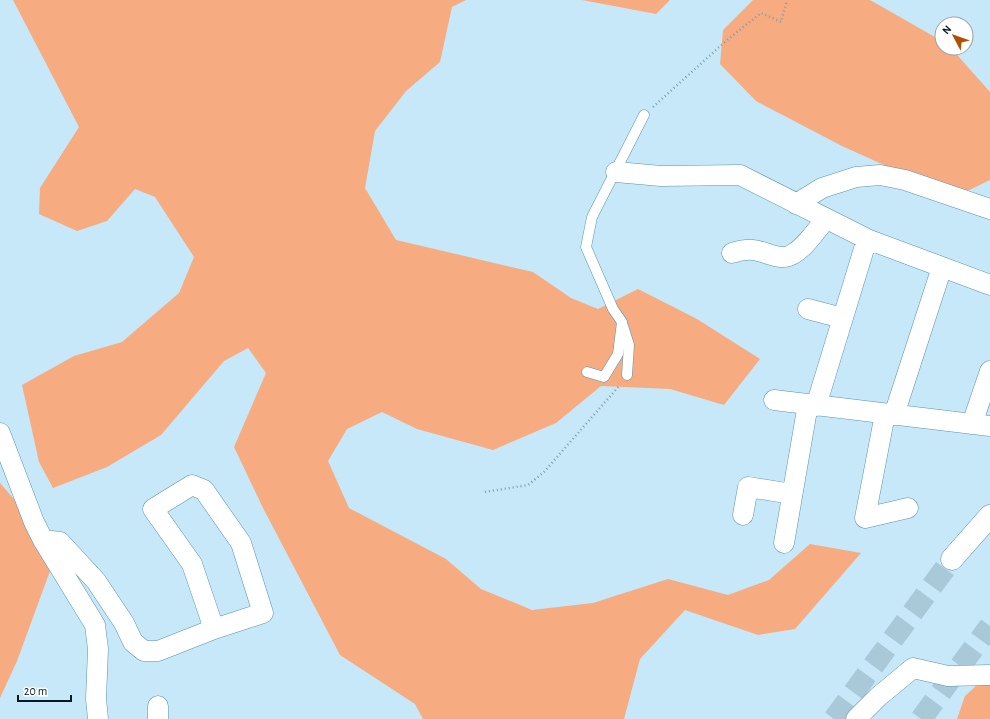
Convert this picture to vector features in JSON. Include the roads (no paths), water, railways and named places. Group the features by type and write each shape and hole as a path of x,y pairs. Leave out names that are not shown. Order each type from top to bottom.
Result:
{"street":[{"path":"616,172 661,176 740,175 867,238 990,285"},
{"path":"796,204 822,188 856,177 880,175 905,180 990,209"},
{"path":"732,253 742,250 754,250 775,256 788,256 799,250 826,219"},
{"path":"784,544 792,494 812,405 842,318 867,238"},
{"path":"908,508 865,518 890,415 942,267"},
{"path":"808,309 842,318"},
{"path":"774,400 981,425 990,371"},
{"path":"0,433 34,522 43,540 95,625 98,648 96,699 98,719"},
{"path":"43,540 60,542 96,581 124,623 134,642 144,651 158,651 214,629 263,613 241,543 204,490 192,484 153,509 192,564 214,629"},
{"path":"743,515 748,487 792,494"},
{"path":"952,559 990,516"},
{"path":"856,719 878,697 913,668 948,676 990,675"}],"lane":[{"path":"627,375 629,344 622,322 613,310 586,247 592,217 644,115"},
{"path":"587,372 604,377 618,354 622,322"}],"tunnel":[{"path":"834,719 952,559"},
{"path":"921,719 990,626"}]}
